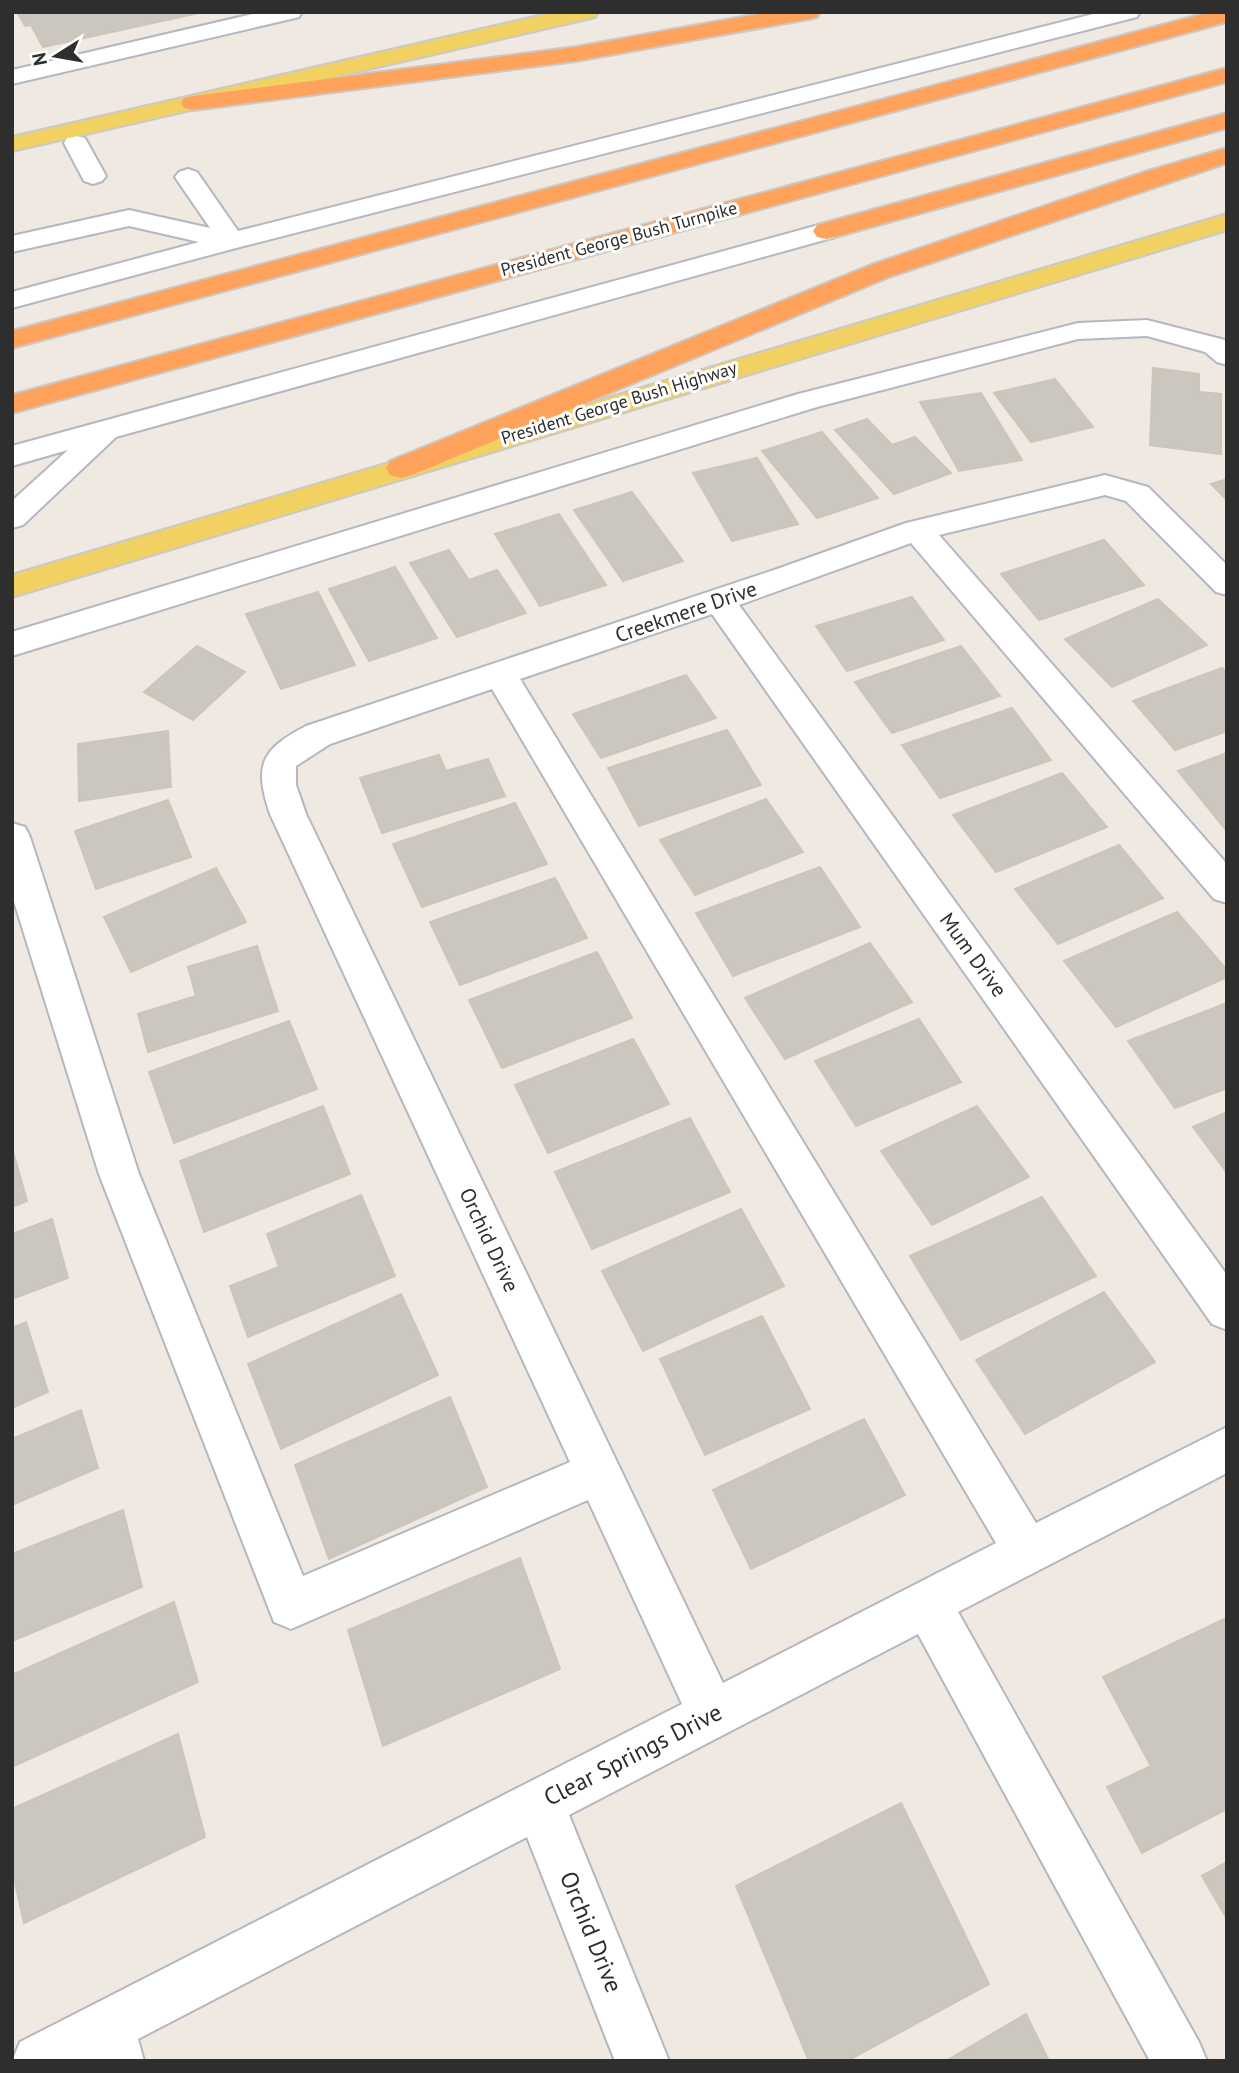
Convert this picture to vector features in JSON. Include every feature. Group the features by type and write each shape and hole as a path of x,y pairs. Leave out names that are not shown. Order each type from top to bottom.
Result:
{"highway":[{"path":"193,103 576,54 809,12"},
{"path":"12,340 1227,15"},
{"name":"President George Bush Turnpike","path":"12,404 1227,75"},
{"path":"826,231 1227,120"},
{"path":"401,468 880,271 1157,176 1227,155"}],"main road":[{"path":"12,144 587,12"},
{"name":"President George Bush Highway","path":"12,586 1227,222"}],"street":[{"path":"12,77 292,12"},
{"path":"12,300 231,241 1129,12"},
{"path":"76,143 93,176"},
{"path":"188,177 231,241"},
{"path":"12,244 111,219 129,218 231,241"},
{"path":"12,260 136,231 231,241"},
{"path":"12,456 826,231"},
{"path":"12,277 126,248 231,241"},
{"path":"12,294 134,263 152,262"},
{"path":"12,644 808,400 1078,331 1147,328 1215,346 1227,356"},
{"path":"12,476 108,429"},
{"path":"12,497 108,429"},
{"path":"12,518 108,429"},
{"name":"Creekmere Drive","path":"278,764 293,748 318,735 719,601 917,530 1105,485 1137,494 1227,584"},
{"path":"917,530 1227,890"},
{"name":"Mum Drive","path":"719,601 1227,1310"},
{"path":"500,674 1027,1551"},
{"name":"Orchid Drive","path":"278,764 279,791 288,814 712,1714"},
{"path":"12,837 119,1174 291,1605 598,1473"},
{"name":"Clear Springs Drive","path":"39,2061 113,2043 539,1803 1227,1449"},
{"path":"927,1603 1180,2061"},
{"name":"Orchid Drive","path":"539,1803 642,2061"}],"building":[{"path":"17,12 203,12 43,47 31,25 25,26"},
{"path":"1153,368 1199,374 1199,392 1221,394 1221,454 1150,445"},
{"path":"1055,379 1093,427 1031,442 994,393"},
{"path":"981,393 1022,460 959,471 920,402"},
{"path":"867,419 892,445 915,437 951,473 894,494 835,430"},
{"path":"822,432 878,498 817,518 762,451"},
{"path":"757,458 798,524 732,541 693,473"},
{"path":"1227,479 1227,500 1211,484"},
{"path":"632,492 683,561 623,581 574,510"},
{"path":"559,514 606,585 540,606 495,534"},
{"path":"1104,540 1144,585 1039,620 1001,574"},
{"path":"449,550 469,580 497,570 526,613 457,637 410,563"},
{"path":"395,567 437,638 369,661 329,589"},
{"path":"318,592 355,665 281,689 246,614"},
{"path":"912,597 944,640 847,671 816,626"},
{"path":"1158,599 1207,645 1112,687 1065,639"},
{"path":"197,646 245,672 193,720 144,692"},
{"path":"961,646 1000,696 892,733 855,682"},
{"path":"1222,668 1227,674 1227,731 1175,750 1133,701"},
{"path":"686,675 716,718 601,758 573,714"},
{"path":"1012,708 1051,760 940,798 902,745"},
{"path":"727,730 761,785 639,826 608,768"},
{"path":"168,731 171,787 79,801 78,744"},
{"path":"1227,753 1227,830 1226,830 1178,771"},
{"path":"439,755 446,771 488,759 505,796 382,833 360,778"},
{"path":"1062,773 1107,827 996,872 953,815"},
{"path":"766,799 803,852 695,895 660,840"},
{"path":"168,800 191,857 96,889 75,831"},
{"path":"515,803 547,864 422,907 393,844"},
{"path":"1119,845 1163,898 1058,944 1015,889"},
{"path":"820,867 860,927 733,976 696,913"},
{"path":"216,868 246,922 131,972 104,917"},
{"path":"555,878 587,938 460,985 430,922"},
{"path":"1177,912 1227,970 1227,977 1116,1027 1064,961"},
{"path":"870,943 912,1002 785,1059 745,998"},
{"path":"257,946 278,1011 148,1052 138,1014 196,996 188,967"},
{"path":"597,952 632,1018 502,1068 469,1000"},
{"path":"1227,1003 1227,1088 1175,1108 1128,1041"},
{"path":"919,1019 961,1082 856,1126 815,1061"},
{"path":"289,1021 317,1089 174,1143 149,1072"},
{"path":"633,1039 669,1104 548,1153 515,1085"},
{"path":"323,1106 350,1174 204,1232 180,1161"},
{"path":"977,1106 1029,1177 932,1225 881,1151"},
{"path":"1227,1112 1227,1173 1193,1127"},
{"path":"690,1118 730,1192 592,1249 555,1172"},
{"path":"12,1148 27,1201 12,1207"},
{"path":"361,1195 395,1276 248,1337 230,1286 279,1267 267,1234"},
{"path":"1042,1197 1096,1276 961,1340 910,1256"},
{"path":"741,1209 784,1286 643,1351 602,1271"},
{"path":"52,1219 68,1278 12,1299 12,1234"},
{"path":"1104,1292 1155,1362 1025,1434 976,1360"},
{"path":"401,1294 438,1375 281,1449 248,1364"},
{"path":"762,1316 810,1409 705,1455 660,1359"},
{"path":"26,1322 48,1392 12,1408 12,1328"},
{"path":"450,1397 487,1487 329,1559 295,1465"},
{"path":"81,1410 98,1468 12,1505 12,1439"},
{"path":"864,1419 905,1495 751,1569 713,1490"},
{"path":"123,1510 142,1587 12,1641 12,1554"},
{"path":"520,1558 560,1669 383,1746 348,1630"},
{"path":"174,1602 198,1682 12,1767 12,1675"},
{"path":"1226,1618 1227,1809 1142,1853 1107,1787 1151,1766 1103,1677"},
{"path":"178,1734 205,1837 24,1923 12,1870 12,1809"},
{"path":"901,1803 989,1984 847,2061 809,2061 736,1886"},
{"path":"1227,1862 1227,1919 1202,1876"},
{"path":"1026,2014 1049,2061 946,2061"}]}
